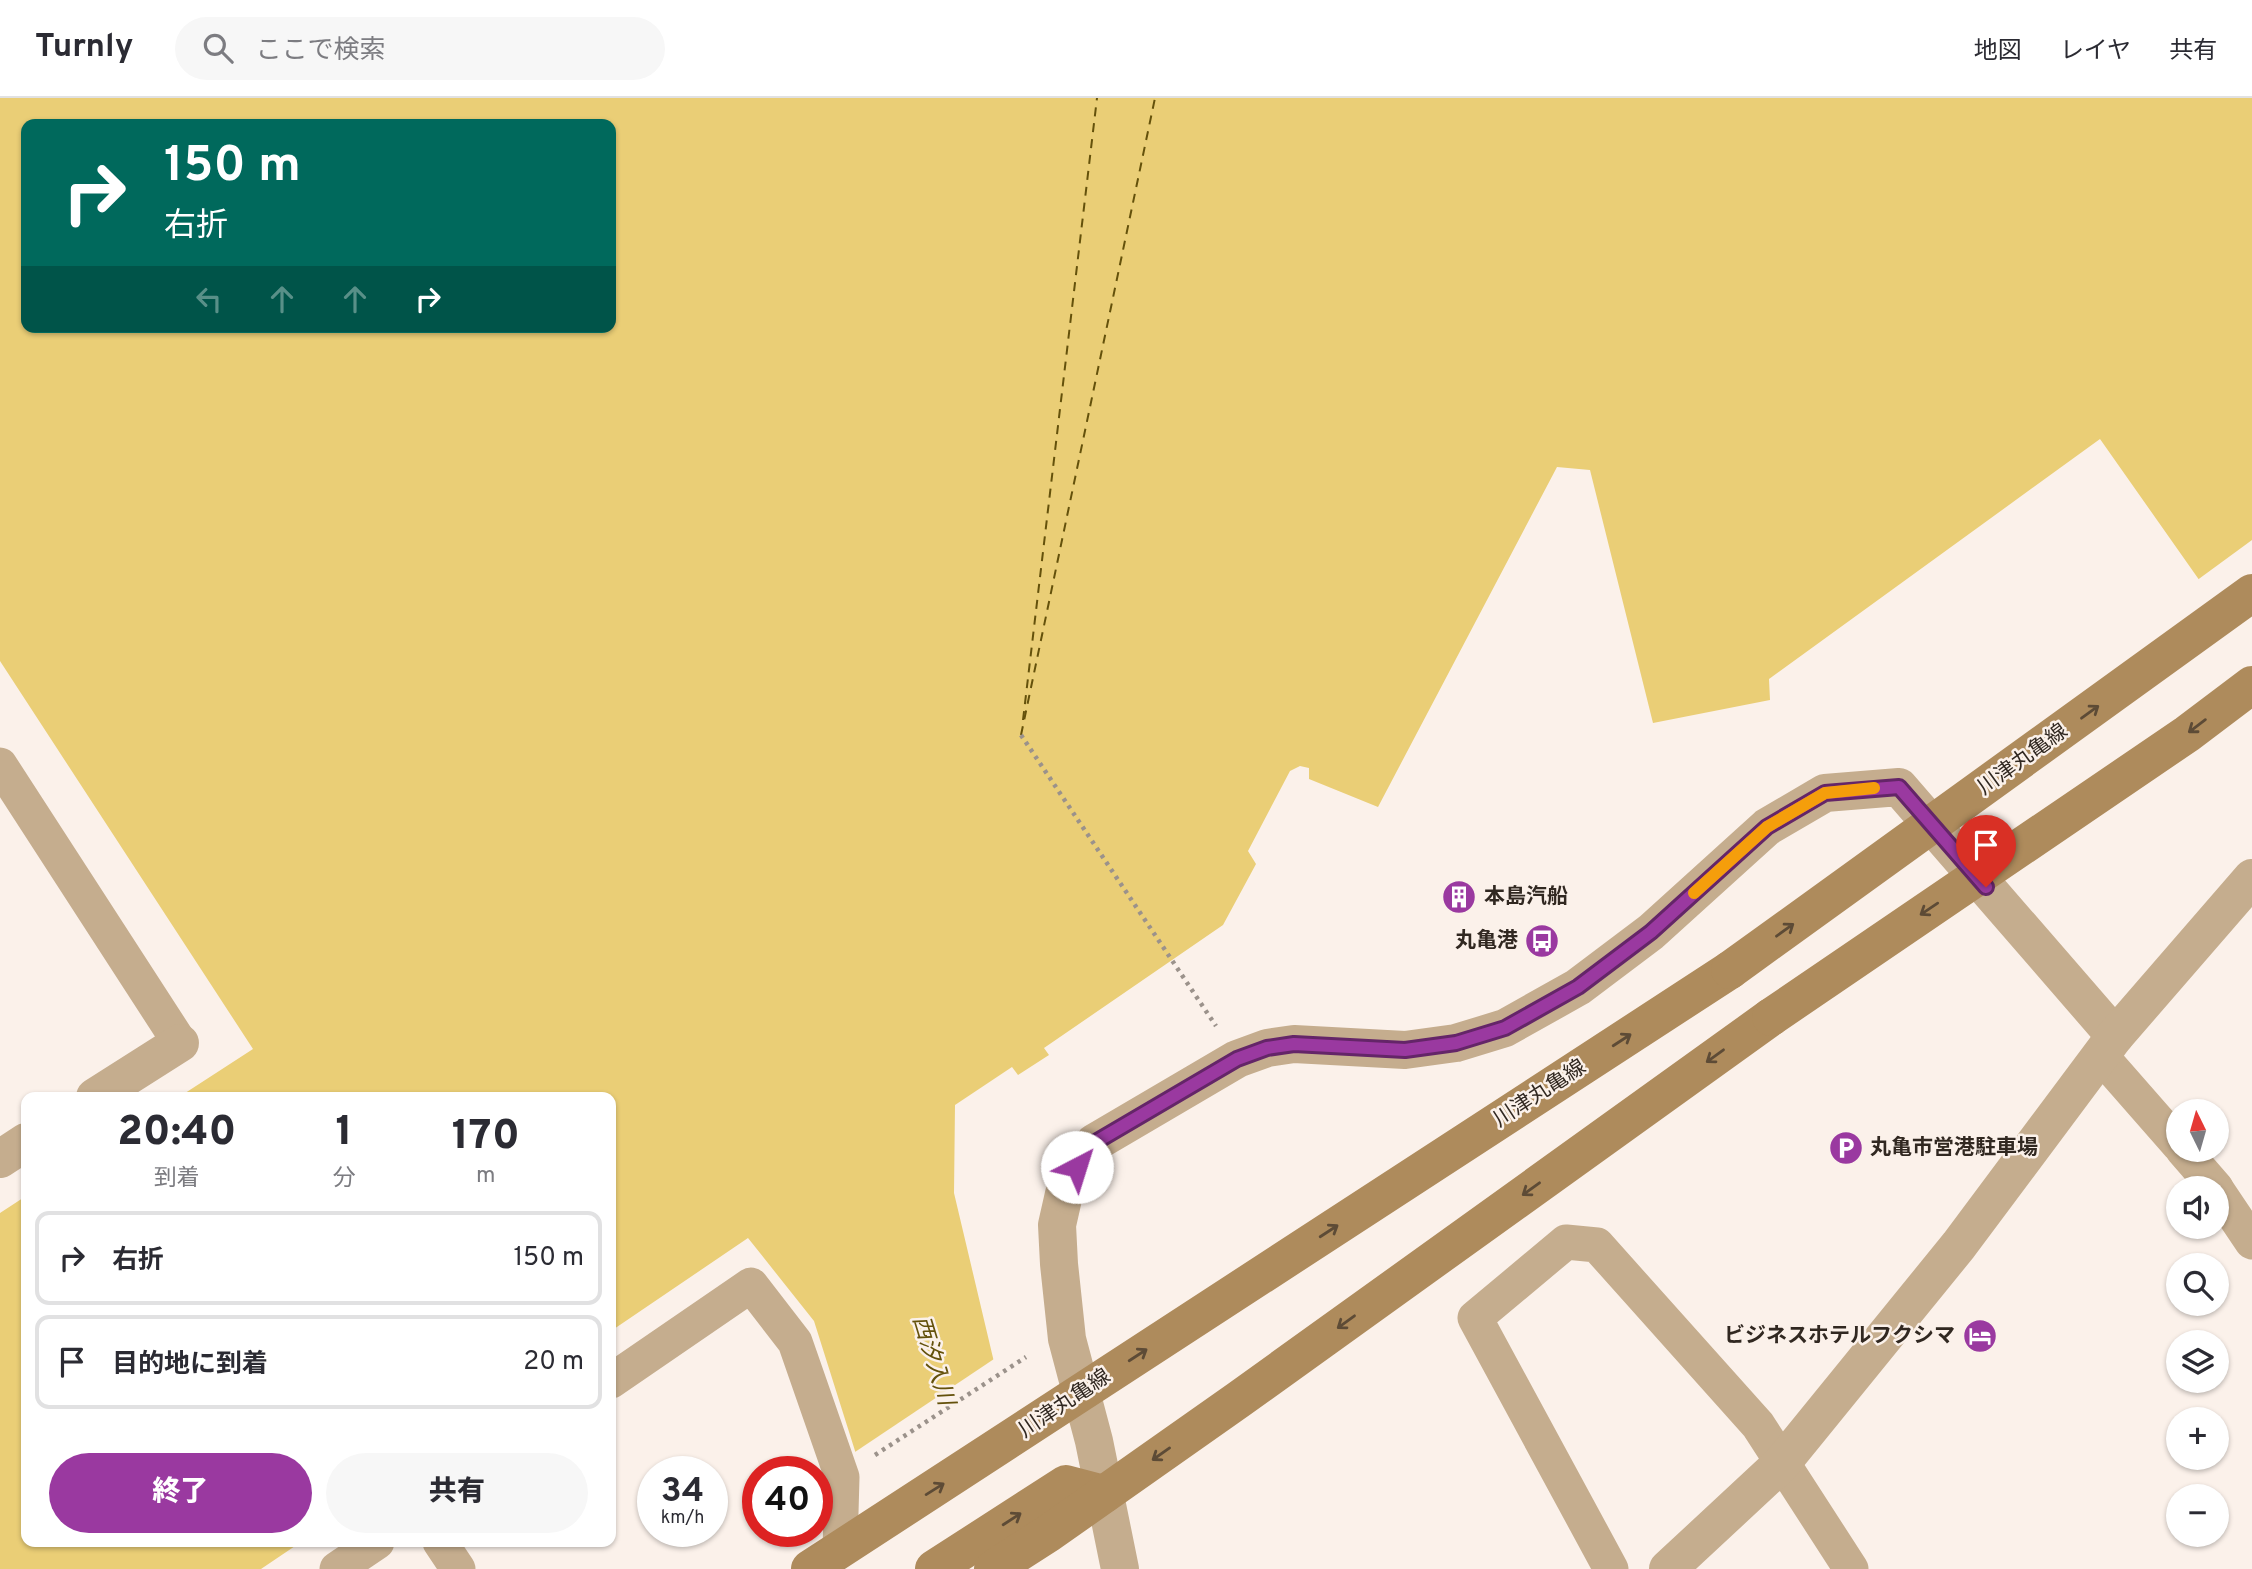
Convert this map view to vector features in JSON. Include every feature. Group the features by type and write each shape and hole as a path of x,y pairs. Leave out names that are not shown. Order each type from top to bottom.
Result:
{"main road":[{"name":"川津丸亀線","path":"825,1559 1028,1430 1081,1392 1730,970 2252,593"},
{"path":"993,1569 1104,1494 1771,1017 2186,734 2252,685"},
{"path":"934,1569 1066,1484 1104,1494"}],"street":[{"path":"0,765 180,1042 104,1092"},
{"path":"1120,1569 1067,1339 1059,1264 1057,1224 1068,1185 1094,1143 1237,1059 1267,1048 1294,1044 1405,1050 1456,1043 1505,1028 1578,987 1651,932 1767,827 1825,793 1899,787 2108,1046 2166,1127"},
{"path":"1668,1569 1781,1464 1959,1245 2108,1046 2252,878"},
{"path":"0,1159 21,1145"},
{"path":"2193,1162 2206,1176"},
{"path":"2229,1207 2252,1242"},
{"path":"1611,1569 1475,1318 1566,1242 1597,1245 1758,1425 1852,1569"},
{"path":"616,1378 751,1285 795,1342 842,1477 825,1559"},
{"path":"337,1569 370,1547"},
{"path":"443,1547 458,1569"}],"path":[{"path":"1021,735 1237,1059"},
{"path":"842,1477 1026,1357"}],"water":[{"name":"西汐入川","path":"0,98 2252,98 2252,655 2100,439 1769,679 1770,700 1653,723 1590,470 1557,467 1378,807 1309,779 1309,768 1300,766 1290,771 1248,851 1256,864 1223,925 1044,1048 1049,1055 1018,1075 1012,1067 955,1105 954,1193 1043,1569 862,1473 814,1321 748,1238 616,1328 616,1092 187,1092 253,1049 0,661"},
{"path":"21,1199 21,1547 294,1547 261,1569 0,1569 0,1213"}],"pier":[{"path":"2252,540 2252,659 2196,581"},
{"path":"997,1357 1046,1569 880,1569 852,1454"}],"ferry route":[{"path":"1023,720 1097,98"},
{"path":"1021,735 1155,98"}],"slow traffic":[{"path":"1694,893 1767,827 1825,793 1874,788"}],"place":[{"name":"本島汽船","path":"1459,897"},
{"name":"丸亀港","path":"1542,941"},
{"name":"丸亀市営港駐車場","path":"1846,1148"},
{"name":"ビジネスホテルフクシマ","path":"1980,1336"}],"route":[{"path":"1077,1167 1094,1143 1237,1059 1267,1048 1294,1044 1405,1050 1456,1043 1505,1028 1578,987 1651,932 1767,827 1825,793 1899,787 1986,887"}]}
